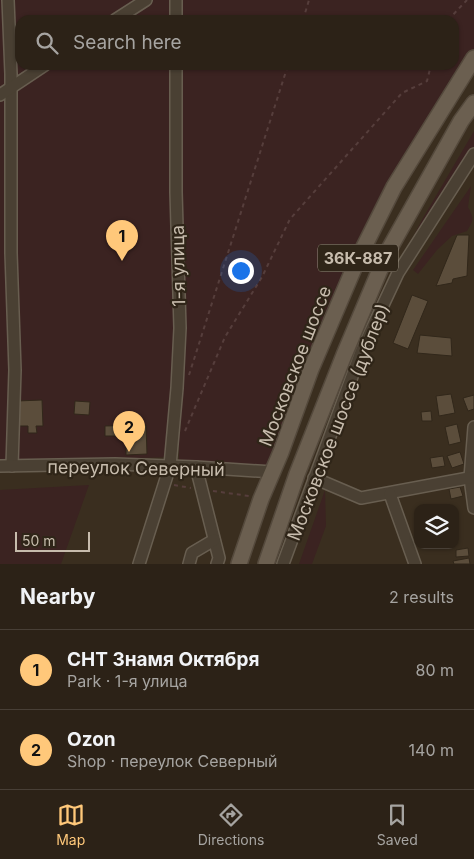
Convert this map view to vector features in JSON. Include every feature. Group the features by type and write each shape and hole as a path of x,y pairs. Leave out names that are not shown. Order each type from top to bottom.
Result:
{"main road":[{"name":"Московское шоссе","path":"239,564 261,499 282,452 311,369 357,261 394,187 474,58"},
{"name":"36К-887","path":"266,564 297,474 387,253 461,121 474,102"},
{"path":"273,472 297,474"}],"street":[{"path":"6,466 15,370 11,253 11,87 6,74 8,0"},
{"path":"123,15 146,0"},
{"path":"176,0 176,15"},
{"path":"0,95 37,70"},
{"name":"1-я улица","path":"139,564 170,466 178,388 180,328 176,192 176,70"},
{"name":"Московское шоссе (дублер)","path":"283,564 361,352 398,273 474,154"},
{"path":"474,427 472,477 474,508"},
{"name":"переулок Северный","path":"6,466 116,464 273,472"},
{"path":"196,467 219,558 216,564"},
{"path":"314,478 361,498 472,477"},
{"path":"390,494 414,564"},
{"path":"189,564 192,553 214,540"}],"path":[{"path":"304,15 309,0"},
{"path":"453,15 467,0"},
{"path":"178,388 184,390 286,70"},
{"path":"184,432 225,337 262,278 290,219 402,93 427,81 430,70"},
{"path":"165,483 249,496"}],"shaded area":[{"path":"0,0 474,0 474,64 391,194 273,472 179,467 179,441 173,457 0,462"},
{"path":"474,131 474,151 395,271 423,218"},
{"path":"471,186 468,207 472,219 467,231 452,236 437,250 418,274 413,270"},
{"path":"89,485 61,564 0,564 0,490"},
{"path":"325,490 326,526 312,564 299,564"}],"building":[{"path":"457,235 469,235 467,276 453,279 452,283 436,286"},
{"path":"412,295 428,301 408,349 393,343"},
{"path":"420,335 451,338 452,356 417,353"},
{"path":"451,394 455,413 439,416 436,396"},
{"path":"474,395 474,409 468,411 463,398"},
{"path":"42,400 43,426 36,426 37,433 28,433 28,426 17,426 17,401"},
{"path":"75,401 90,402 89,415 74,414"},
{"path":"431,411 432,421 422,421 421,412"},
{"path":"457,424 461,442 449,445 445,427"},
{"path":"146,425 147,454 126,455 126,436 105,436 105,426"},
{"path":"460,452 464,464 452,468 447,456"},
{"path":"443,456 445,466 432,468 430,458"},
{"path":"460,487 463,496 451,499 449,489"},
{"path":"468,548 469,556 456,557 456,550"},
{"path":"469,558 470,564 454,564 453,561"}],"place":[{"name":"СНТ Знамя Октября","path":"122,261"},
{"name":"Ozon","path":"129,452"}]}
